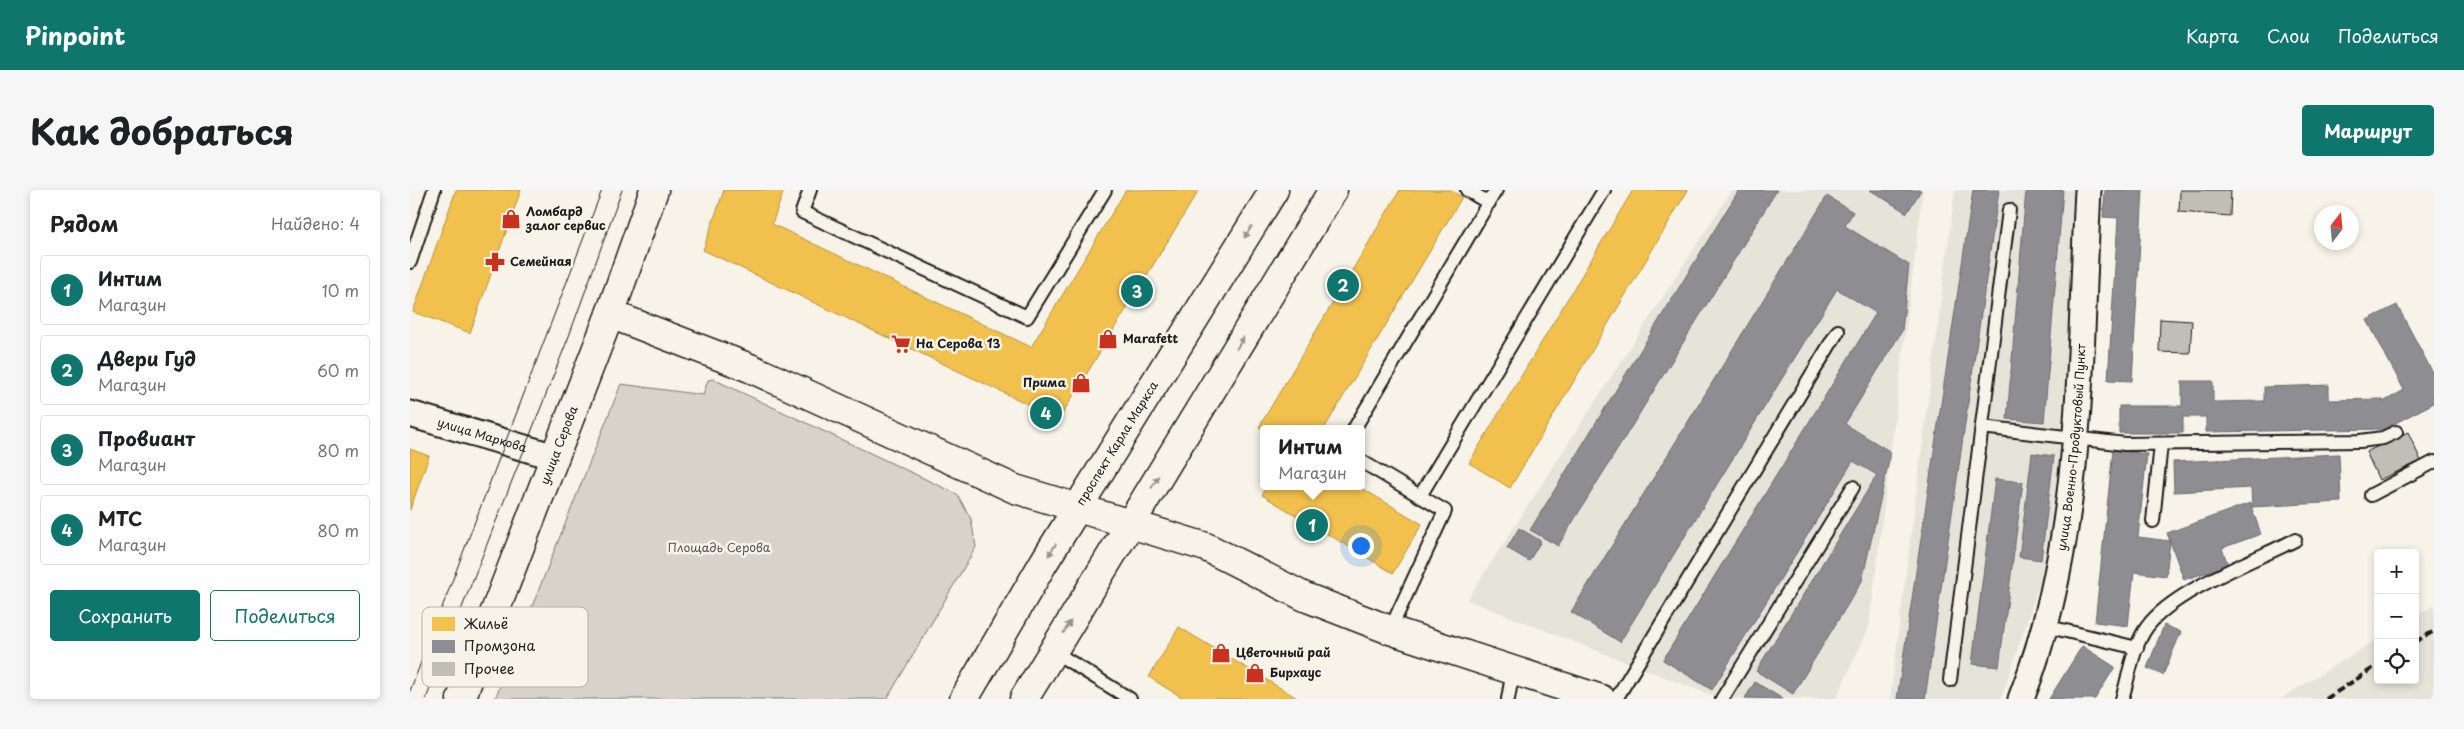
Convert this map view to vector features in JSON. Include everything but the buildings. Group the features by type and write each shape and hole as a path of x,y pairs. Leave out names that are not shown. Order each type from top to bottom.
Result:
{"main road":[{"name":"улица Серова","path":"497,607 610,314 654,190"},
{"name":"проспект Карла Маркса","path":"964,699 1078,508 1274,190"},
{"path":"1024,699 1333,190"},
{"path":"610,314 750,368 1015,489 1206,547 1305,597 1390,630 1513,670 1561,692 1601,699"},
{"name":"улица Серова","path":"461,699 466,687"}],"street":[{"name":"улица Военно-Продуктовый Пункт","path":"2021,699 2045,626 2064,538 2075,439 2088,190"},
{"name":"улица Маркова","path":"410,414 555,457"}],"lane":[{"path":"410,262 434,190"},
{"path":"810,190 802,212 1027,317 1105,190"},
{"path":"1467,190 1489,203"},
{"path":"1356,425 1496,190"},
{"path":"1420,496 1604,190"},
{"path":"1950,680 2009,210"},
{"path":"1616,699 1838,331"},
{"path":"1982,427 2125,444 2360,440 2383,438 2396,432"},
{"path":"2153,521 2161,444"},
{"path":"2371,496 2434,462"},
{"path":"1365,463 1445,512 1390,630"},
{"path":"1722,699 1853,487"},
{"path":"2122,699 2137,648 2146,628 2164,607 2188,593 2295,540"},
{"path":"2045,626 2137,648"},
{"path":"1053,651 1130,699"},
{"path":"1508,699 1513,670"}],"shaded area":[{"path":"1732,190 1923,190 1869,627 1836,699 1721,699 1467,600"},
{"path":"1955,190 2074,190 2062,456 2047,562 2001,699 1890,699"},
{"path":"2434,605 2434,699 2280,699 2374,641 2374,684 2419,684 2419,614"}],"green space":[{"name":"Площадь Серова","path":"713,379 957,494 971,519 976,547 887,699 495,699 500,687 588,687 588,607 532,607 621,384 703,395 708,380"}],"tram line":[{"path":"442,607 602,190"},
{"path":"462,607 569,336 622,190"},
{"path":"410,691 422,660"},
{"path":"426,699 431,687"}],"railway":[{"path":"2419,640 2434,631"},
{"path":"2326,699 2374,668"}],"place":[{"name":"Ломбард залог сервис","path":"511,219"},
{"name":"Семейная","path":"495,262"},
{"name":"Двери Гуд","path":"1343,285"},
{"name":"Провиант","path":"1137,291"},
{"name":"Marafett","path":"1108,339"},
{"name":"На Серова 13","path":"901,344"},
{"name":"Прима","path":"1081,383"},
{"name":"МТС","path":"1046,413"},
{"name":"Интим","path":"1312,525"},
{"name":"Цветочный рай","path":"1221,653"},
{"name":"Бирхаус","path":"1255,673"}]}
